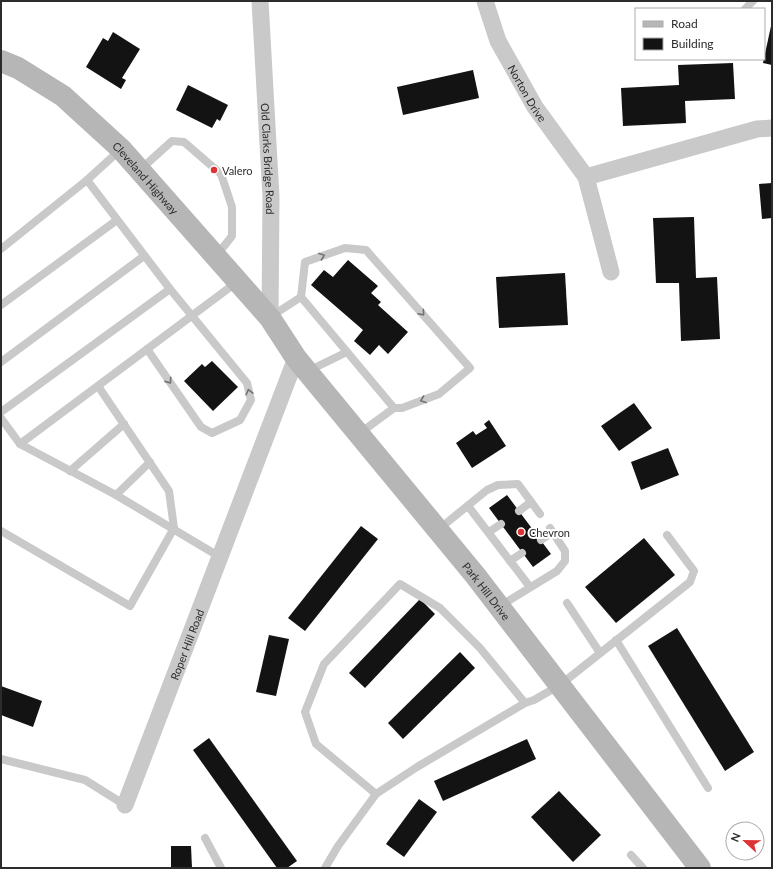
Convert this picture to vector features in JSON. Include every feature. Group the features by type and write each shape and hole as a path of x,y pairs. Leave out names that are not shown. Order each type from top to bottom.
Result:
{"main road":[{"name":"Cleveland Highway","path":"1,61 18,68 63,96 121,149 270,318"},
{"name":"Park Hill Drive","path":"270,318 302,365 499,606 700,868"}],"street":[{"name":"Old Clarks Bridge Road","path":"260,1 271,197 270,318"},
{"name":"Norton Drive","path":"485,1 498,41 534,107 586,177 612,272"},
{"path":"586,177 756,129 772,128"},
{"name":"Roper Hill Road","path":"124,806 220,557 302,365"}],"lane":[{"path":"140,169 172,140 184,142 220,174 232,207 232,236 216,257"},
{"path":"1,249 87,180 121,149"},
{"path":"87,180 170,289 193,315 247,383 251,400 240,420 212,432 201,427 147,349"},
{"path":"1,305 117,220"},
{"path":"359,434 394,408 402,408 439,394 470,368 366,250 345,248 305,262 301,297 394,408"},
{"path":"1,362 144,256"},
{"path":"20,444 237,282"},
{"path":"1,412 170,289"},
{"path":"270,318 301,297"},
{"path":"302,365 347,352"},
{"path":"1,531 130,606 174,528 169,491 98,386"},
{"path":"1,418 20,444 116,495 174,528 220,557"},
{"path":"70,471 124,424"},
{"path":"116,495 150,462"},
{"path":"438,530 487,490 498,484 518,484 540,514"},
{"path":"519,511 531,502"},
{"path":"468,506 530,587"},
{"path":"489,532 501,524"},
{"path":"499,606 556,571 565,561 565,551 552,530 541,540"},
{"path":"325,868 338,846 376,794 417,767 525,702 534,700 560,685 690,582 694,571 667,535"},
{"path":"510,561 522,552"},
{"path":"376,794 316,744 305,712 324,664 400,584 440,608 480,648 525,702"},
{"path":"567,603 600,653"},
{"path":"616,640 708,788"},
{"name":"Roper Hill Road","path":"1,759 85,780 124,806"},
{"path":"205,838 222,868"},
{"path":"631,855 643,868"}],"building":[{"path":"772,26 772,65 763,63 765,60 765,54"},
{"path":"113,32 140,49 122,78 126,80 121,89 86,67 103,38 108,41"},
{"path":"733,63 735,99 685,101 686,123 623,126 621,88 679,85 678,65"},
{"path":"473,70 479,98 403,115 397,87"},
{"path":"188,85 228,105 220,121 217,119 212,128 176,110"},
{"path":"772,183 772,218 762,219 759,184"},
{"path":"694,217 696,278 717,277 720,339 681,341 679,283 656,283 653,218"},
{"path":"348,260 378,286 371,293 381,302 378,305 408,332 388,354 379,345 370,355 354,341 363,330 311,285 324,270 333,277"},
{"path":"565,273 568,325 499,328 496,277"},
{"path":"212,361 238,387 213,411 184,381 202,364 205,367"},
{"path":"634,403 652,428 619,451 601,426"},
{"path":"489,420 506,446 472,468 456,443 473,431 476,435 487,428 484,424"},
{"path":"668,448 679,475 641,490 631,462"},
{"name":"Chevron","path":"507,495 551,554 533,567 489,508"},
{"path":"361,526 378,539 305,631 288,618"},
{"path":"644,538 675,575 616,623 585,587"},
{"path":"420,599 435,614 365,688 349,673"},
{"path":"677,628 754,752 725,771 648,646"},
{"path":"269,635 289,639 276,696 256,692"},
{"path":"460,652 475,668 403,739 388,723"},
{"path":"1,686 42,701 33,727 1,715"},
{"path":"209,738 297,861 287,868 277,868 193,750"},
{"path":"527,739 536,759 443,801 434,781"},
{"path":"559,791 601,835 573,862 531,817"},
{"path":"419,799 437,812 404,857 386,844"},
{"path":"171,846 191,846 192,868 171,868"}],"place":[{"name":"Valero","path":"214,170"},
{"name":"Chevron","path":"521,532"}]}
